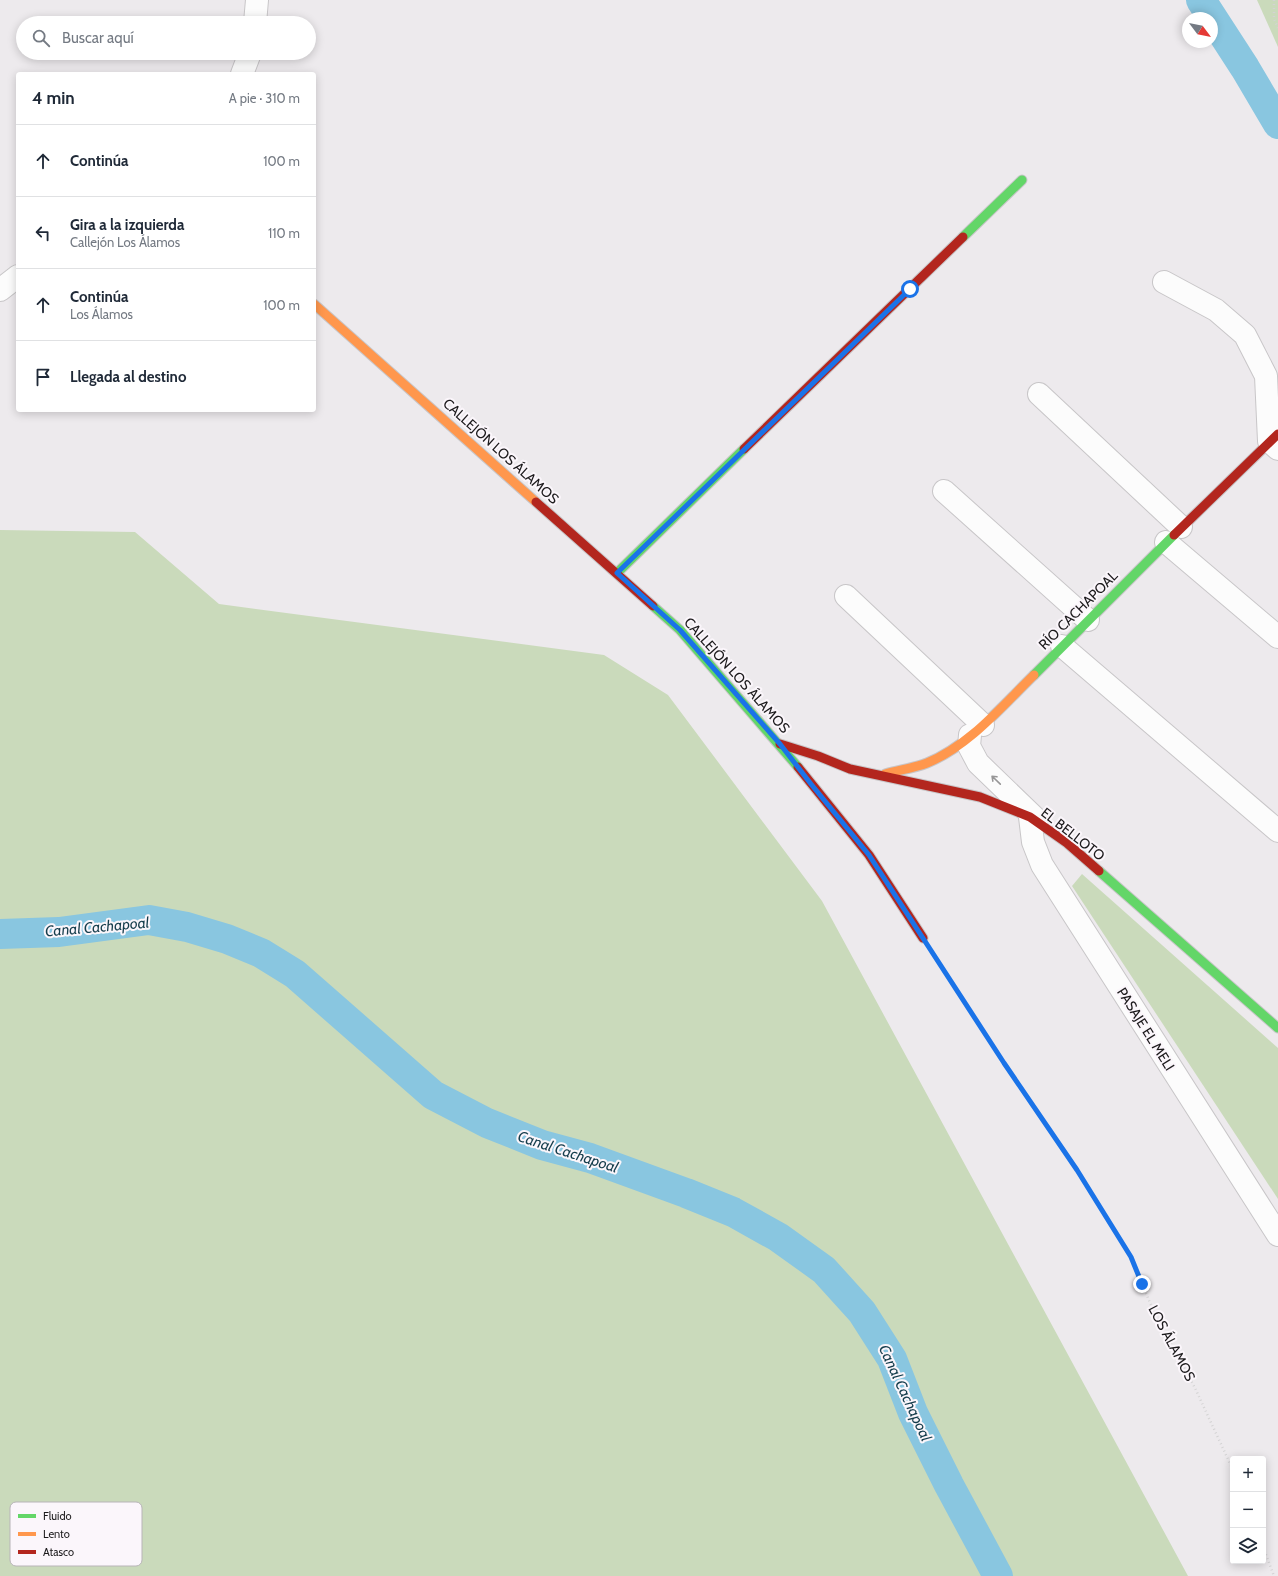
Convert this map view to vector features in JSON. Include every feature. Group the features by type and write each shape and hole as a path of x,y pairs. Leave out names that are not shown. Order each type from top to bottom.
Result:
{"street":[{"path":"256,16 257,0"},
{"path":"243,72 247,60"},
{"path":"617,573 1022,180"},
{"path":"0,290 16,278"},
{"path":"1164,282 1216,310 1245,335 1266,376 1275,441"},
{"name":"CALLEJÓN LOS ÁLAMOS","path":"316,306 680,630 780,744 869,855 923,938"},
{"path":"1040,394 1173,534 1278,637"},
{"name":"RÍO CACHAPOAL","path":"880,776 927,763 954,748 976,730 1173,534 1275,441"},
{"path":"944,491 1088,620"},
{"path":"846,596 976,730 969,746 978,763 1037,822"},
{"path":"1062,646 1278,831"},
{"name":"EL BELLOTO","path":"780,744 818,756 850,769 980,797 1037,822 1067,844 1278,1028"},
{"name":"PASAJE EL MELI","path":"1037,822 1034,842 1042,865 1278,1235"}],"path":[{"path":"1274,0 1274,19 1278,28"},
{"name":"LOS ÁLAMOS","path":"923,938 1004,1063 1077,1170 1131,1257 1153,1310 1195,1388 1230,1464"},
{"path":"1266,1556 1274,1576"}],"green space":[{"path":"1257,0 1278,0 1278,47"},
{"path":"0,530 135,532 219,604 604,655 668,695 822,901 1188,1576 0,1576"},
{"path":"1082,874 1278,1048 1278,1199 1072,886"}],"waterway":[{"path":"1201,0 1245,68 1278,124"},
{"name":"Canal Cachapoal","path":"0,934 59,932 149,920 187,927 227,939 261,953 295,974 433,1095 487,1123 542,1145 590,1158 733,1212 778,1237 824,1270 862,1312 892,1359 913,1413 949,1485 998,1576"}],"traffic: fast":[{"path":"963,237 1022,180"},
{"path":"617,573 744,449"},
{"path":"1034,675 1174,535"},
{"path":"653,606 680,630 798,767"},
{"path":"1099,871 1278,1028"}],"traffic: slow":[{"path":"316,306 536,502"},
{"path":"885,774 927,763 942,756 971,736 1034,675"}],"traffic: jam":[{"path":"744,449 963,237"},
{"path":"1174,535 1278,434"},
{"path":"536,502 653,606"},
{"path":"780,744 818,756 850,769 980,797 1030,817 1067,843 1099,871"},
{"path":"798,767 869,855 923,938"}],"route":[{"path":"910,289 617,573 680,630 780,744 869,855 1004,1063 1077,1170 1131,1257 1142,1284"}]}
